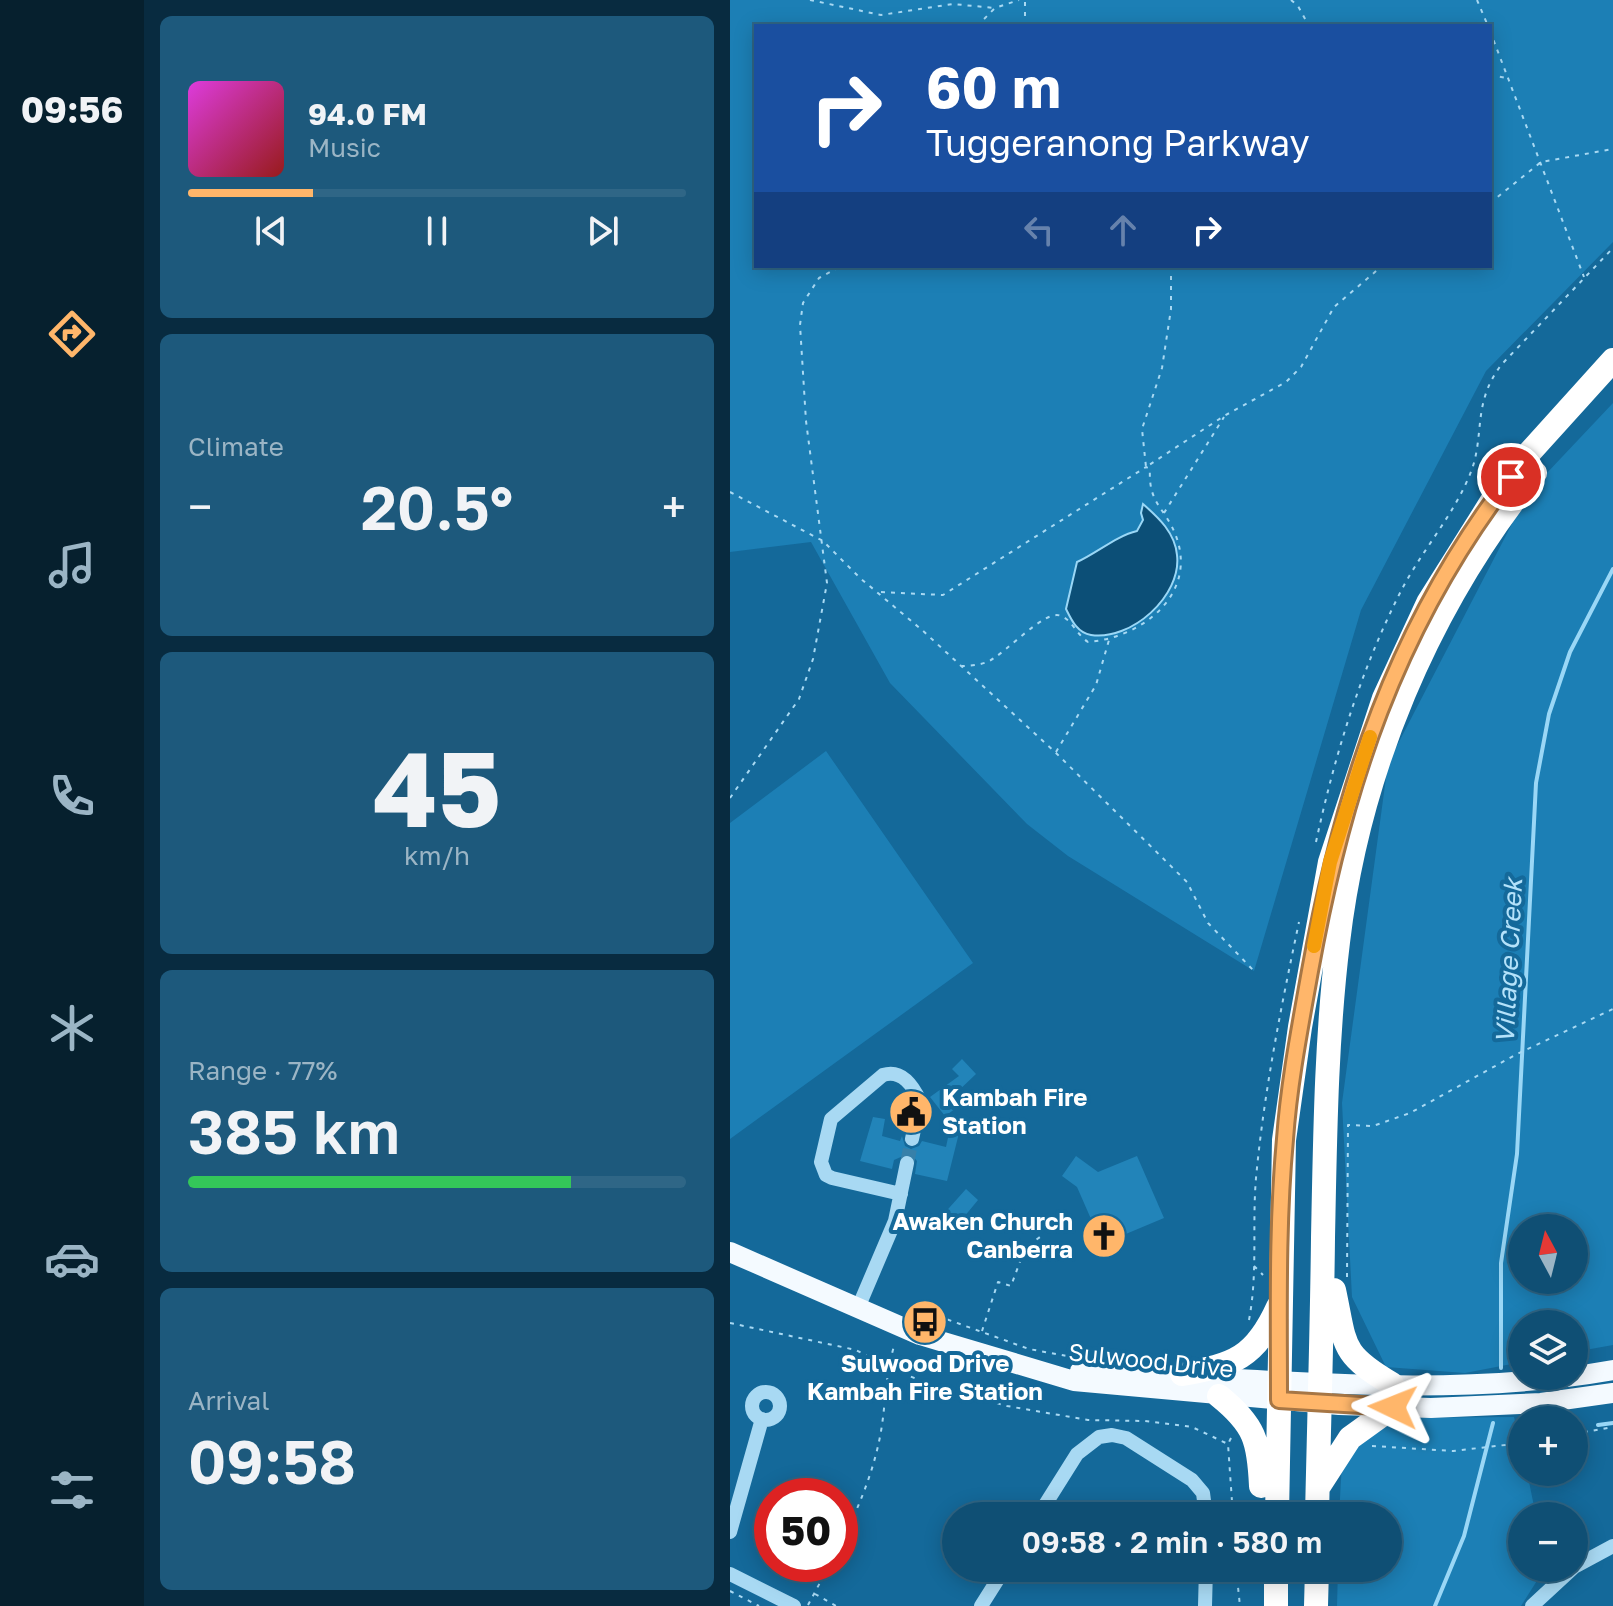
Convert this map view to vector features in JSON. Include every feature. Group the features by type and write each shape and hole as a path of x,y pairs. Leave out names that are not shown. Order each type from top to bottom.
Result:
{"highway":[{"path":"1277,1502 1282,1184 1290,1083 1322,900 1360,762 1410,639 1448,568 1492,501 1529,453 1613,360"},
{"path":"1318,1502 1328,1061 1338,942 1354,850 1378,766 1411,677 1460,582 1529,480 1613,384"},
{"path":"1318,1488 1354,1434 1392,1396 1344,1344 1323,1240"},
{"path":"1183,1364 1223,1367 1244,1355 1263,1333 1281,1299"},
{"path":"1219,1396 1240,1413 1256,1438 1261,1457 1264,1502"},
{"path":"1276,1582 1276,1606"},
{"path":"1316,1606 1317,1582"}],"main road":[{"name":"Sulwood Drive","path":"730,1252 920,1335 1074,1381 1219,1396 1279,1390 1500,1406 1613,1393"},
{"name":"Sulwood Drive","path":"1020,1366 1183,1364 1279,1390"},
{"name":"Sulwood Drive","path":"1392,1396 1613,1370"}],"street":[{"path":"901,1194 832,1178 823,1167 822,1155 835,1113 883,1075 890,1073 906,1079 920,1101 912,1139"},
{"path":"858,1308 895,1221 907,1163"},
{"path":"730,1532 762,1419"},
{"path":"1047,1502 1077,1454 1099,1437 1112,1435 1126,1438 1192,1480 1203,1493 1204,1502"},
{"path":"1588,1560 1613,1546"},
{"path":"730,1574 794,1606"},
{"path":"981,1606 996,1582"},
{"path":"1205,1606 1206,1582"},
{"path":"1532,1606 1558,1582"}],"path":[{"path":"810,0 881,15 953,4 995,8 1019,0"},
{"path":"1025,0 1025,24"},
{"path":"1291,0 1308,24"},
{"path":"1477,0 1487,24"},
{"path":"979,24 995,8"},
{"path":"1492,36 1584,277"},
{"path":"1492,75 1508,79"},
{"path":"1492,201 1541,162 1613,149"},
{"path":"730,798 799,699 813,659 827,583 806,421 800,325 803,303 819,278 837,268"},
{"path":"961,666 988,662 1009,649 1047,615 1066,618 1076,634 1088,642 1109,640 1150,621 1167,602 1181,560 1176,535 1149,488 1150,469 1146,467 1142,429 1162,368 1171,309 1171,268"},
{"path":"878,592 943,595 1294,374 1301,367 1334,307 1380,268"},
{"path":"1164,513 1224,416"},
{"path":"730,492 823,541 860,578 961,666 1056,753 1187,882 1208,923 1254,971"},
{"path":"1056,753 1096,685 1109,640"},
{"path":"1347,1278 1348,1125 1373,1126 1410,1113 1528,1048 1613,1009"},
{"path":"981,1333 998,1282 1011,1286 1025,1248 1040,1237"},
{"path":"925,1322 930,1324 935,1315 1038,1351 1083,1358"},
{"path":"730,1323 856,1350 887,1367 1007,1406 1088,1420 1145,1421 1192,1427 1228,1444"},
{"path":"858,1504 867,1484 882,1427 887,1367 895,1342 899,1342"},
{"path":"1146,1357 1183,1364"},
{"path":"1588,1431 1613,1427"},
{"path":"1232,1502 1228,1444 1235,1433"},
{"path":"1354,1434 1367,1446 1392,1448 1453,1451 1508,1445"},
{"path":"808,1606 820,1582"},
{"path":"1237,1582 1240,1606"},
{"path":"730,1591 759,1606"},
{"path":"814,1594 836,1606"}],"shaded area":[{"path":"730,0 1613,0 1613,242 1486,371 1361,610 1254,971 1068,856 1027,824 890,683 811,542 730,552"},
{"path":"1613,403 1613,1345 1588,1349 1588,1310 1508,1310 1508,1365 1465,1373 1386,1367 1352,1297 1342,1103 1388,763 1528,493"},
{"path":"1143,504 1170,533 1176,547 1176,570 1171,586 1163,600 1137,623 1106,635 1086,634 1075,625 1066,609 1077,562 1137,531 1143,520"},
{"path":"826,751 973,963 730,1139 730,823"},
{"path":"1508,1417 1508,1486 1530,1486 1533,1502 1508,1502 1508,1582 1536,1582 1521,1606 1337,1606 1338,1582 1402,1582 1402,1502 1340,1502 1342,1462 1350,1445 1392,1418"}],"building":[{"path":"962,1059 976,1074 955,1094 962,1104 945,1116 930,1097 959,1076 952,1069"},
{"path":"873,1117 885,1119 882,1136 900,1141 902,1136 905,1146 911,1149 922,1141 946,1147 952,1119 970,1122 967,1135 959,1133 947,1181 915,1174 917,1161 910,1153 894,1160 892,1169 860,1161"},
{"path":"1076,1156 1098,1172 1137,1156 1164,1218 1102,1244 1077,1187 1062,1176"},
{"path":"966,1189 978,1200 954,1229 941,1217"}],"waterway":[{"name":"Village Creek","path":"1501,1368 1501,1263 1517,1154 1536,783 1549,714 1570,652 1613,569"},
{"name":"Village Creek","path":"1435,1606 1464,1536 1493,1423"},
{"path":"1598,1425 1613,1423"}],"tunnel":[{"path":"907,1163 912,1139"}],"slow traffic":[{"path":"1314,946 1330,862 1370,737"}],"place":[{"name":"Kambah Fire Station","path":"911,1112"},
{"name":"Awaken Church Canberra","path":"1104,1236"},
{"name":"Sulwood Drive Kambah Fire Station","path":"925,1322"}],"route":[{"path":"1393,1407 1279,1400 1281,1198 1290,1083 1319,912 1330,862 1360,762 1384,698 1428,603 1492,501 1511,477"}]}
